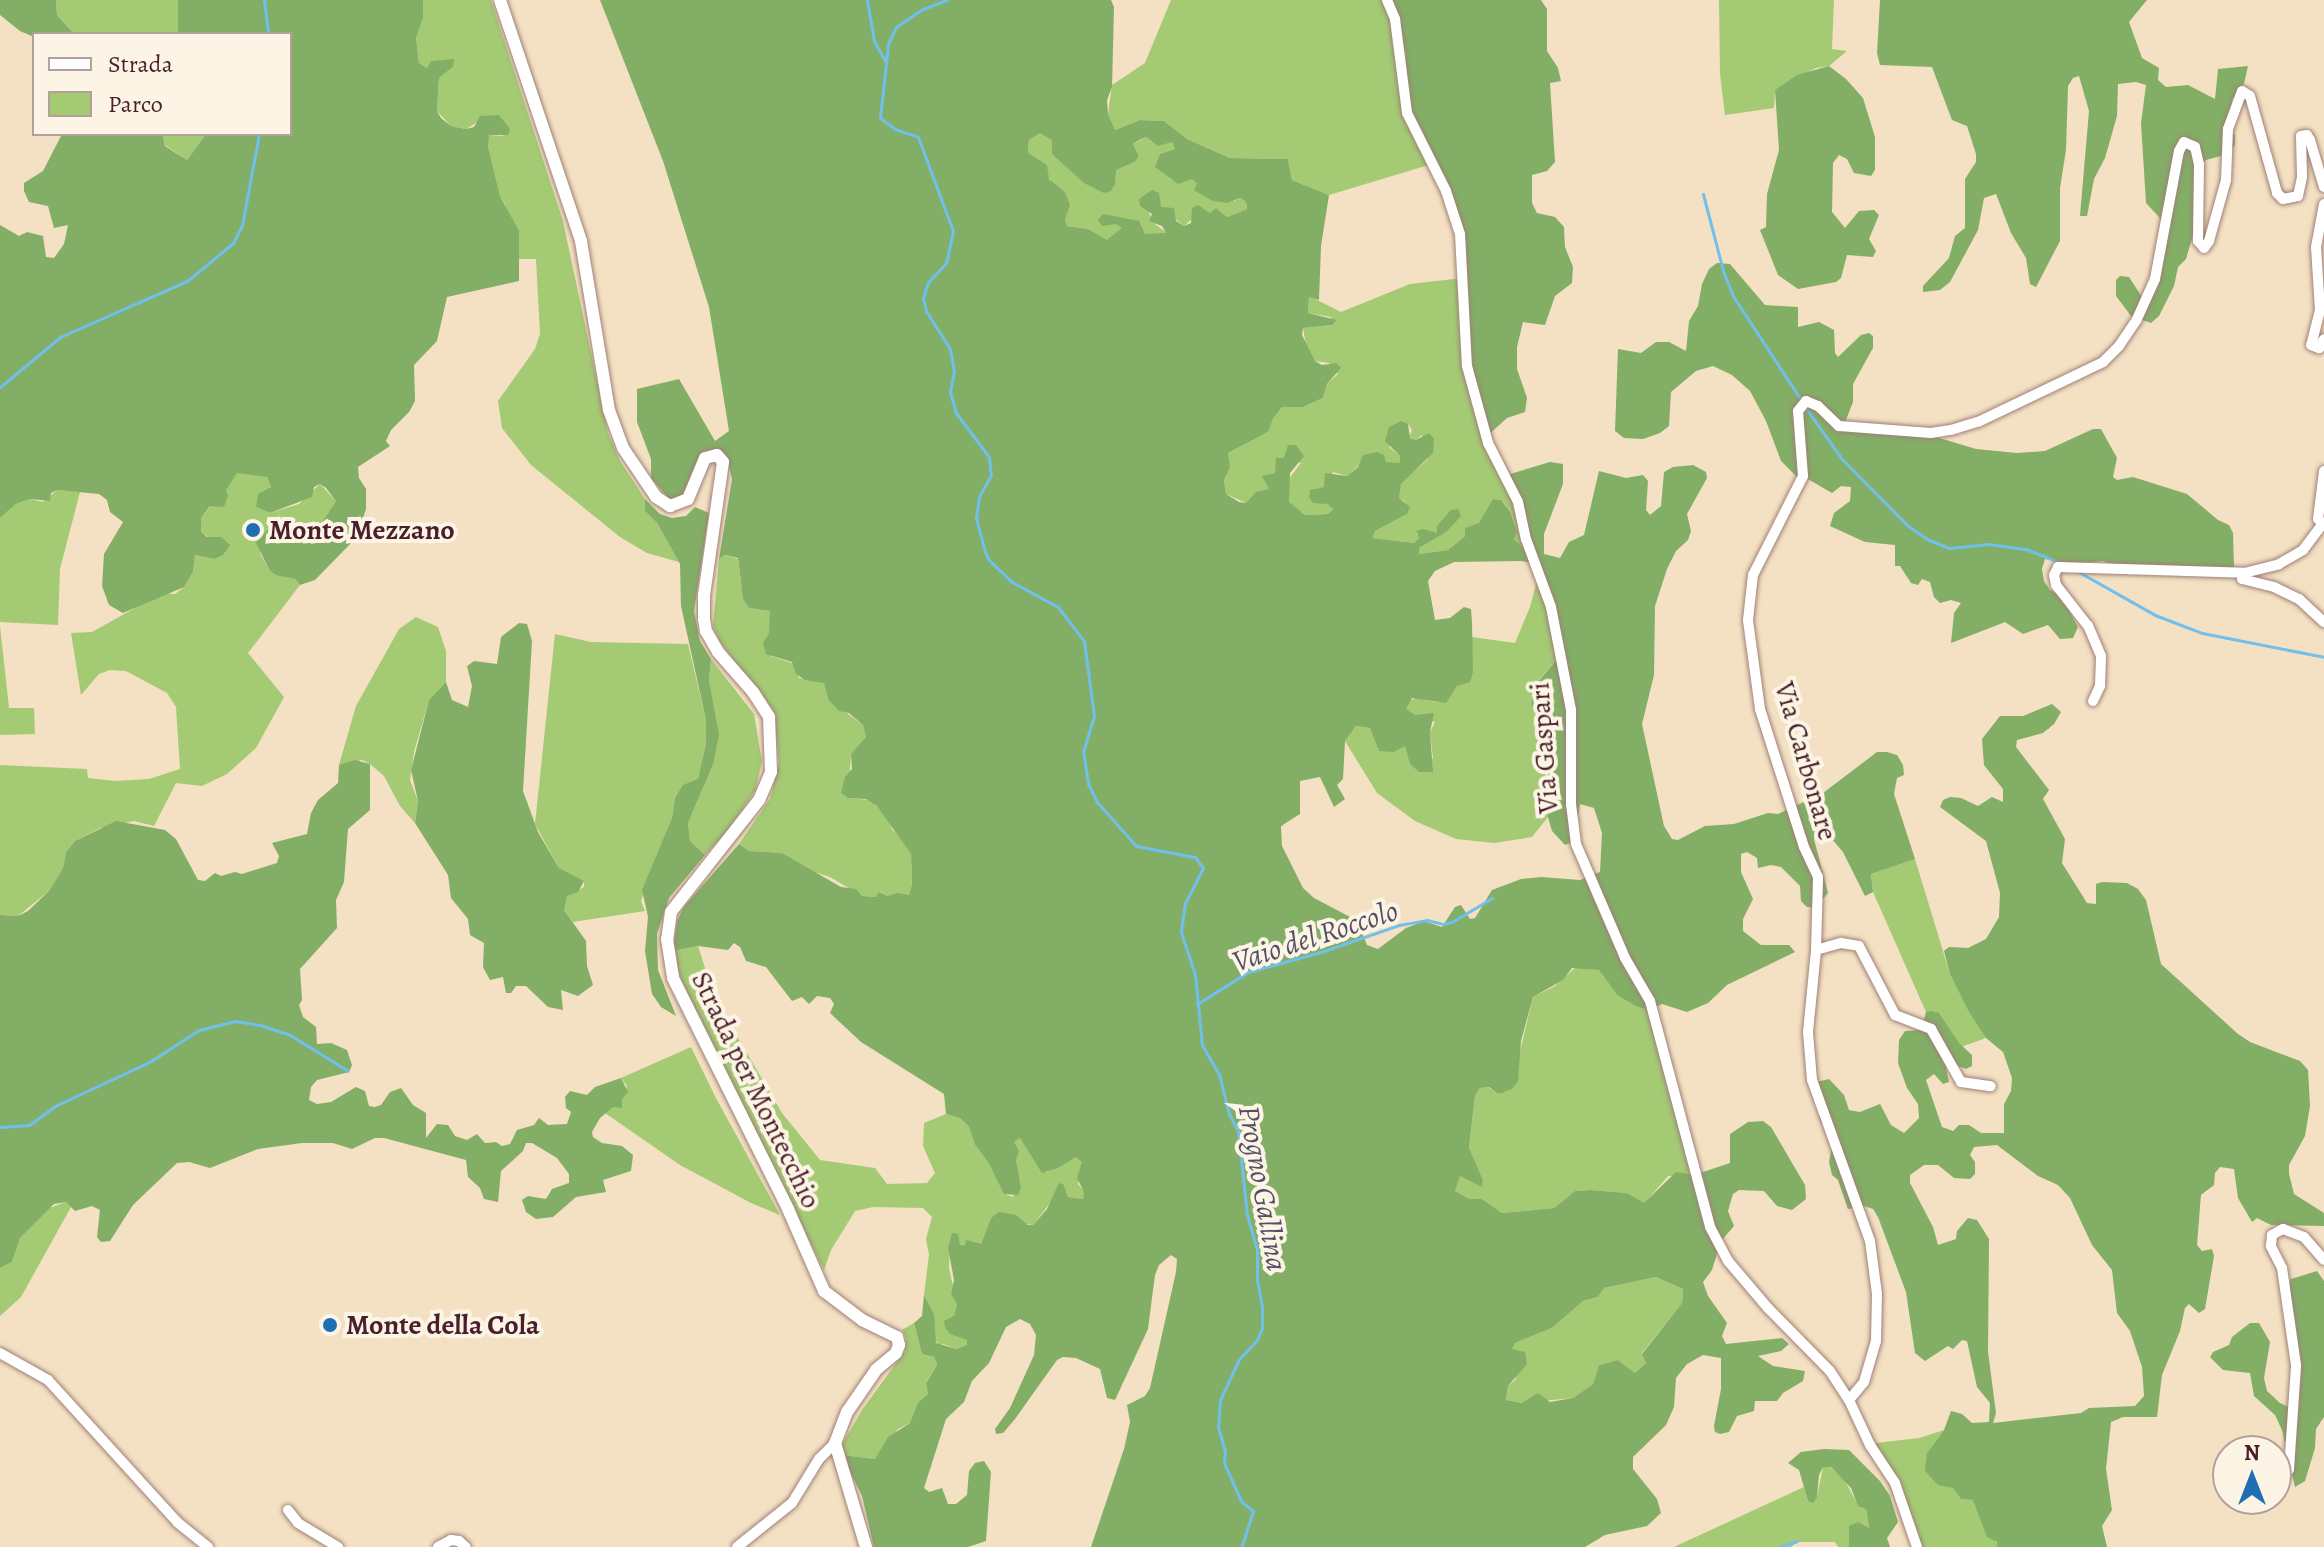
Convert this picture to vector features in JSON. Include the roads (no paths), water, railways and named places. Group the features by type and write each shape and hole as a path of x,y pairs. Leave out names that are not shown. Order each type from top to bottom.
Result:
{"street":[{"name":"Strada per Montecchio","path":"500,0 581,241 609,410 623,448 656,497 670,506 688,499 705,458 717,455 723,462 704,595 704,619 718,652 753,692 769,717 771,772 759,800 671,912 667,939 673,978 788,1209 824,1291 862,1320 897,1337 896,1353 876,1370 847,1412 835,1443 819,1459 792,1503 737,1547"},
{"name":"Via Gaspari","path":"1387,0 1395,19 1407,113 1446,191 1460,234 1467,366 1488,443 1518,502 1526,539 1551,607 1571,710 1570,785 1576,844 1625,958 1650,1001 1710,1227 1728,1261 1768,1308 1830,1371 1849,1400 1870,1445 1895,1483 1917,1547"},
{"name":"Via Carbonare","path":"1849,1400 1864,1382 1876,1341 1877,1294 1870,1241 1812,1080 1808,1032 1816,950 1818,877 1804,847 1760,709 1748,620 1753,575 1803,476 1798,411 1806,401 1818,406 1839,426 1931,433 1951,430 1978,422 2103,362 2119,346 2137,319 2155,279 2179,151 2184,142 2195,147 2199,165 2198,241 2204,248 2209,241 2226,180 2228,129 2242,91 2250,96 2277,193 2283,199 2298,196 2302,177 2301,136 2307,135 2324,187"},
{"path":"2324,204 2316,247 2320,310 2311,345 2319,348 2324,339"},
{"path":"2093,701 2100,686 2101,656 2088,626 2056,585 2054,575 2058,567 2072,565 2244,573 2279,564 2303,550 2323,525 2318,519 2324,471"},
{"path":"2244,573 2242,579 2274,587 2299,599 2324,622"},
{"path":"1816,950 1841,943 1859,946 1895,1015 1931,1029 1961,1082 1991,1086"},
{"path":"2291,1435 2296,1365 2282,1268 2271,1246 2272,1235 2283,1229 2304,1237 2324,1260"},
{"path":"0,1353 48,1380 177,1522 208,1547"},
{"path":"835,1443 866,1547"},
{"path":"288,1510 298,1523 338,1547"},
{"path":"438,1547 451,1540 459,1541 466,1547"}],"waterway":[{"path":"264,0 268,32"},
{"name":"Progno Gallina","path":"867,0 874,41 886,63 880,118 895,129 918,137 953,231 946,263 928,282 923,298 926,311 950,349 954,371 950,392 956,413 989,457 991,475 979,497 976,518 985,552 1012,582 1058,607 1084,641 1094,716 1083,751 1088,784 1097,802 1136,846 1195,857 1203,868 1185,903 1181,932 1195,975 1202,1045 1219,1074 1229,1114 1238,1131 1247,1215 1257,1249 1257,1279 1262,1306 1262,1328 1257,1340 1239,1359 1220,1400 1218,1427 1225,1452 1224,1463 1241,1501 1253,1511 1241,1547"},
{"path":"886,63 888,44 896,27 923,9 947,0"},
{"path":"0,387 60,337 187,281 233,243 242,225 259,136"},
{"path":"1703,194 1723,271 1733,296 1799,397"},
{"path":"1800,400 1841,458 1908,526 1929,540 1949,548 1989,544 2026,549 2060,563"},
{"path":"2077,571 2155,615 2202,633 2324,657"},
{"name":"Vaio del Roccolo","path":"1197,1004 1248,972 1324,951 1399,925 1427,920 1443,924 1452,922 1492,898"},
{"path":"0,1127 29,1125 55,1106 151,1061 199,1030 235,1021 290,1035 348,1071"},
{"path":"1780,1547 1797,1541"}],"place":[{"name":"Monte Mezzano","path":"253,530"},
{"name":"Monte della Cola","path":"330,1325"}]}
